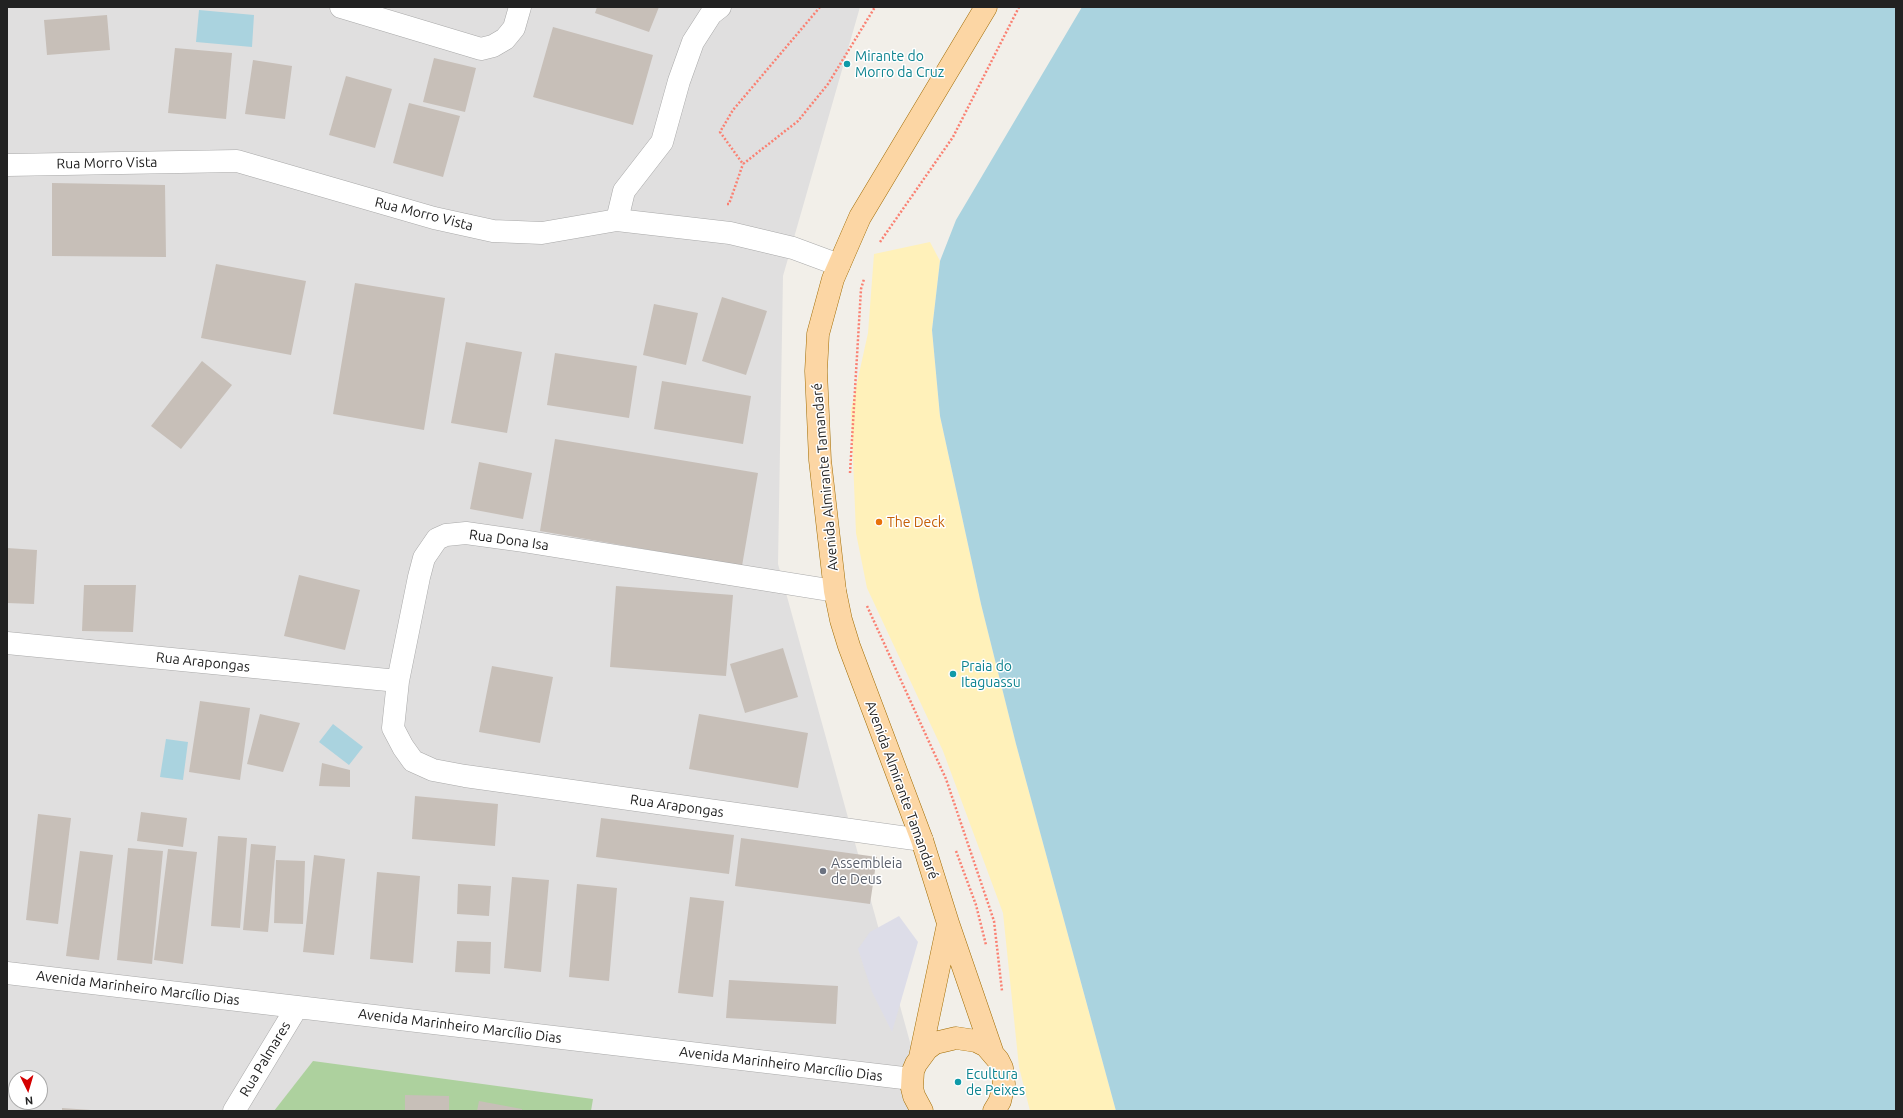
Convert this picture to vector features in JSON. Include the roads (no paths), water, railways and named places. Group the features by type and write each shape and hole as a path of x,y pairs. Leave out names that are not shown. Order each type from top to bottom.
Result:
{"main road":[{"name":"Avenida Almirante Tamandaré","path":"986,7 860,217 833,279 818,334 816,371 820,460 835,591 849,646 922,840 948,923 993,1054 1002,1068 1004,1084 1002,1097 996,1110"},
{"name":"Avenida Almirante Tamandaré","path":"922,1111 914,1096 912,1079 920,1057 948,923"},
{"name":"Avenida Almirante Tamandaré","path":"920,1057 936,1043 956,1038 966,1038 976,1041 993,1054"}],"street":[{"path":"342,7 481,50 494,46 505,39 514,28 520,7"},
{"path":"617,220 624,191 662,142 678,81 694,42 713,9"},
{"name":"Rua Morro Vista","path":"7,165 237,161 434,218 493,231 542,233 617,220 730,232 793,248 839,265"},
{"name":"Rua Dona Isa","path":"433,770 413,761 403,747 393,728 398,681 419,577 424,558 437,539 446,535 466,533 835,591"},
{"name":"Rua Arapongas","path":"7,643 398,681"},
{"name":"Rua Arapongas","path":"433,770 465,776 922,840"},
{"name":"Avenida Marinheiro Marcílio Dias","path":"7,973 912,1079"},
{"name":"Rua Palmares","path":"234,1111 297,1007"}],"water":[{"path":"1082,7 1896,7 1896,1111 1116,1111 1016,744 981,604 940,416 932,330 940,261 956,220"},
{"path":"199,10 254,15 252,47 196,42"},
{"path":"333,724 363,747 349,765 319,742"},
{"path":"166,739 188,742 183,780 160,777"}],"place":[{"name":"Mirante do Morro da Cruz","path":"847,64"},
{"name":"The Deck","path":"879,522"},
{"name":"Praia do Itaguassu","path":"953,674"},
{"name":"Assembleia de Deus","path":"823,871"},
{"name":"Ecultura de Peixes","path":"958,1082"}]}
